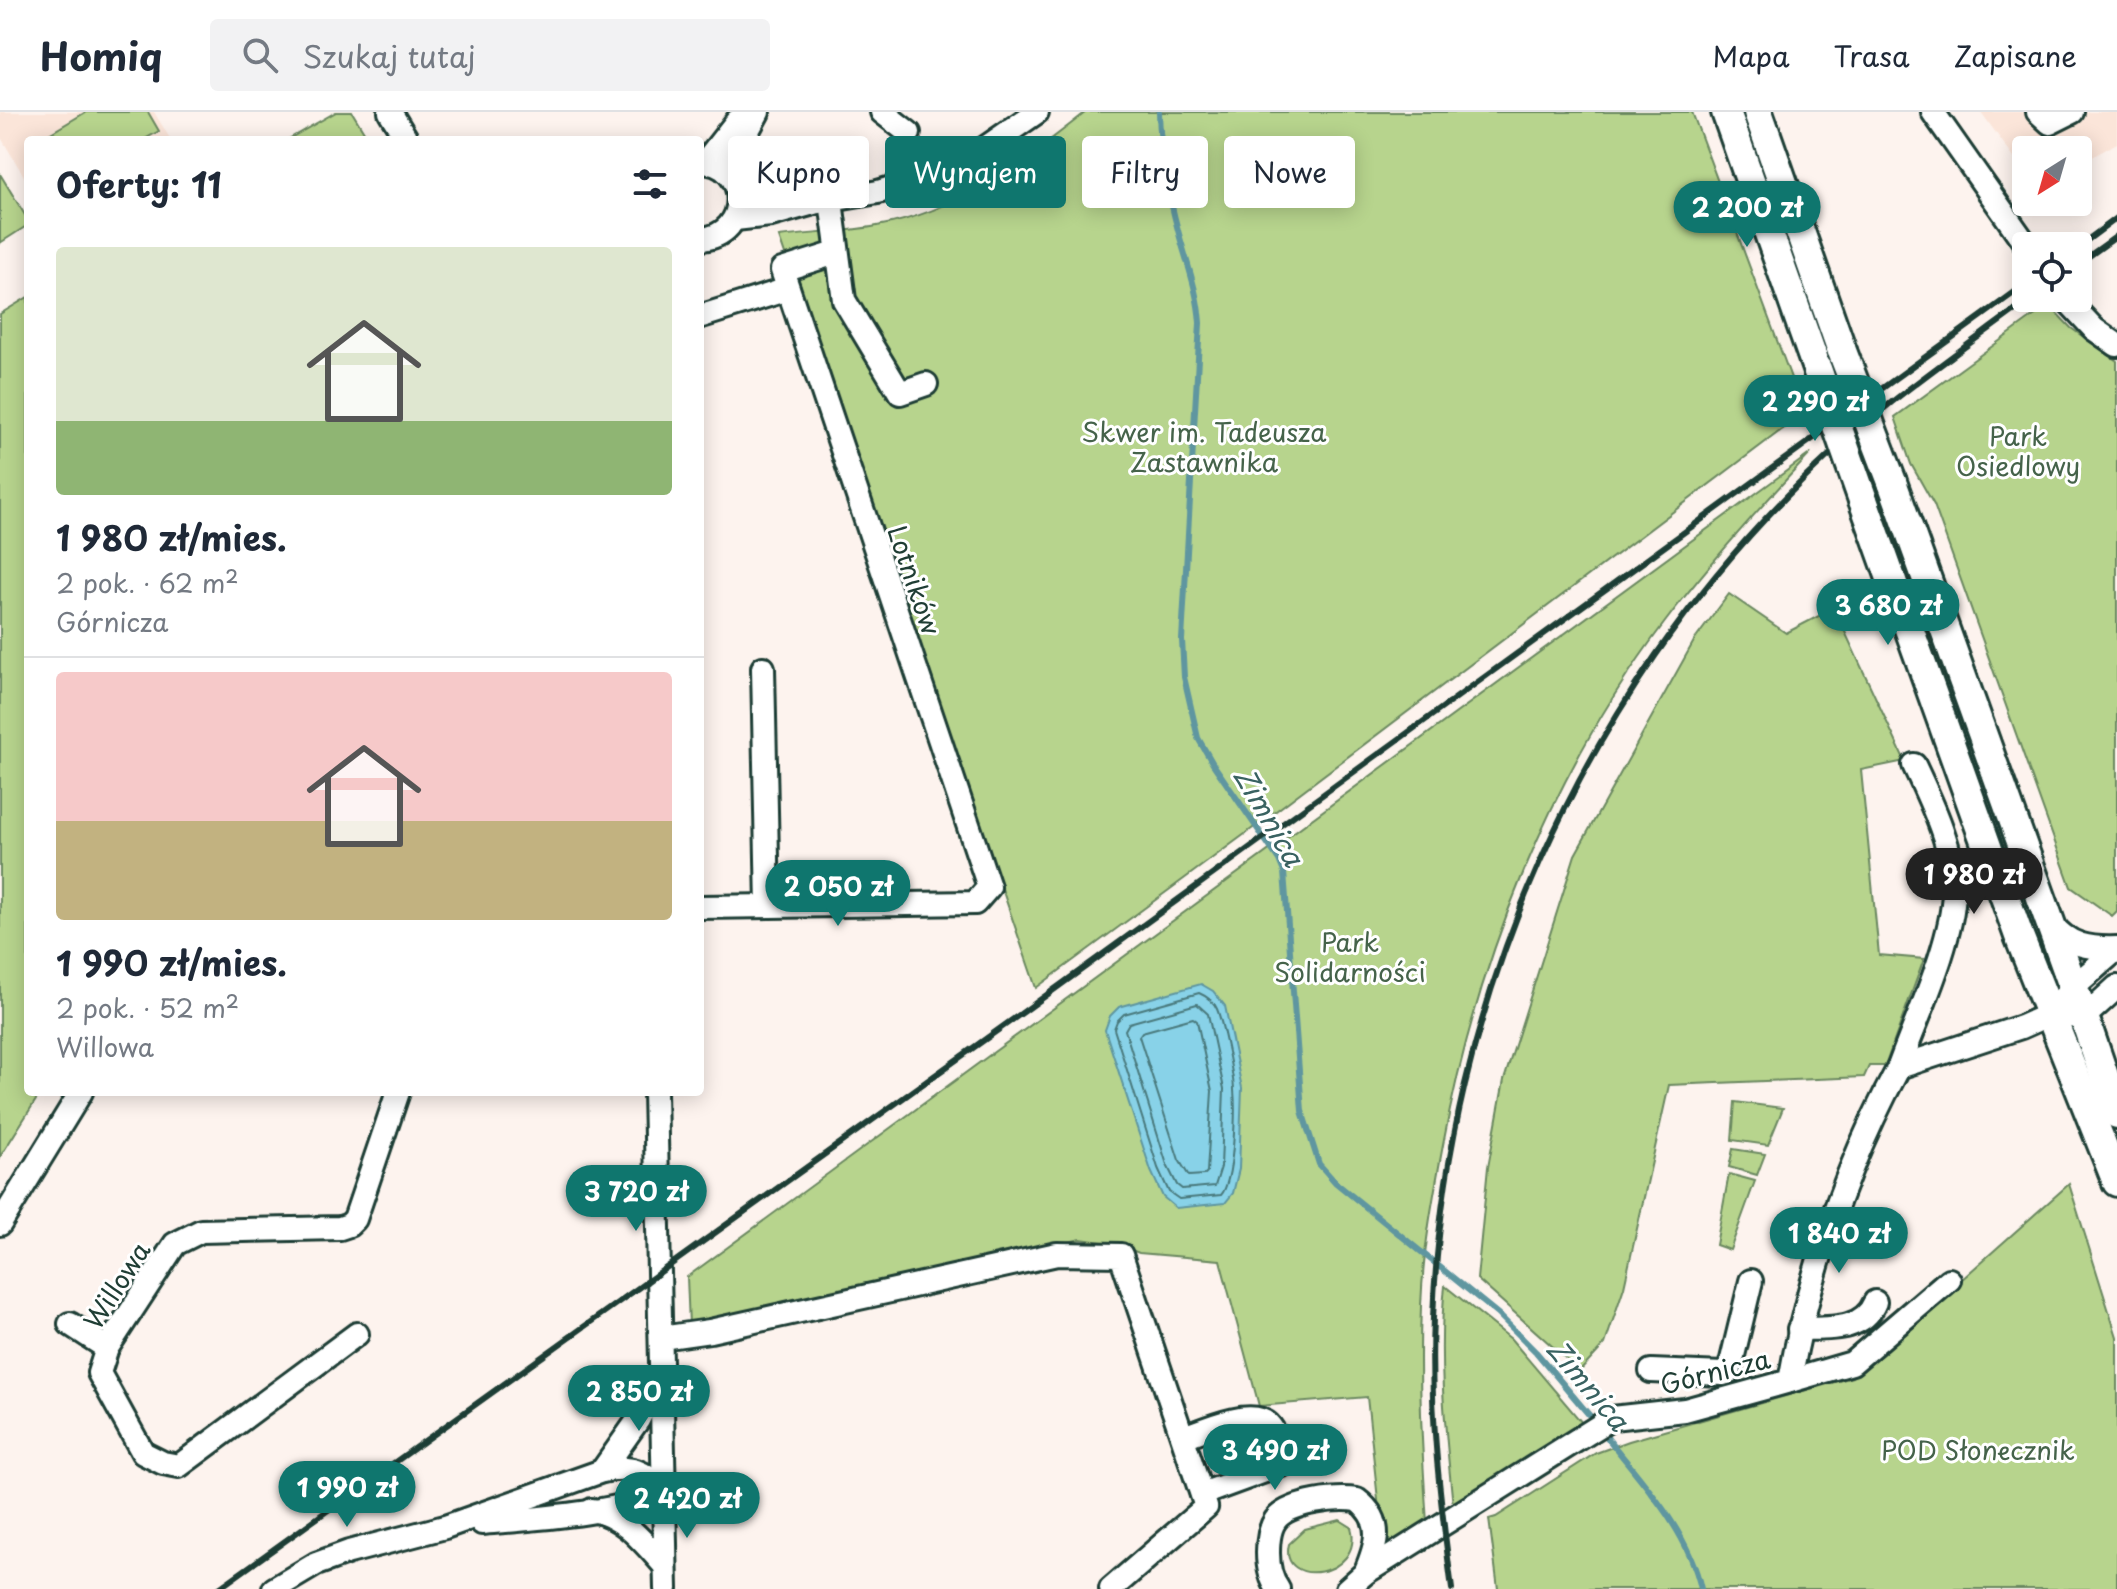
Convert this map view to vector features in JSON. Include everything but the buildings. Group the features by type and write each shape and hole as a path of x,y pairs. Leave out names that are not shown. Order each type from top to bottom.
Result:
{"main road":[{"path":"1726,112 2048,1015 2117,1182"},
{"path":"1758,112 2117,1114"}],"street":[{"path":"390,112 405,136"},
{"path":"704,161 737,121 750,112"},
{"path":"749,136 758,112"},
{"path":"882,112 909,133"},
{"path":"869,194 928,177 975,155 1037,112"},
{"path":"1933,112 2017,232"},
{"path":"2038,112 2050,123 2072,112"},
{"path":"704,163 728,178"},
{"path":"704,239 725,231 735,219 738,208"},
{"path":"735,219 799,208"},
{"path":"824,208 844,300 900,393 926,384"},
{"path":"704,315 785,280 836,253"},
{"name":"Lotników","path":"768,906 975,903 989,887 785,280"},
{"path":"2078,312 2094,329 2117,345"},
{"path":"704,907 768,906 763,668"},
{"name":"Górnicza","path":"1347,1589 1365,1573 1612,1418 1685,1410 1790,1381 1808,1295 1868,1125 1899,1067 1949,930 1954,890 1947,851 1934,810 1914,765"},
{"path":"2048,916 2056,930 2077,944 2117,948"},
{"path":"1899,1067 2021,1027 2048,1015 2073,987 2117,948"},
{"path":"2048,1015 2084,1017 2117,987"},
{"path":"0,1224 79,1096"},
{"name":"Willowa","path":"357,1334 179,1466 163,1463 143,1453 99,1373 107,1348 175,1244 201,1231 340,1228 349,1225 355,1219 397,1096"},
{"path":"655,1096 666,1589"},
{"path":"661,1338 710,1331 1057,1254 1121,1255 1206,1507 1111,1589"},
{"path":"1790,1381 1852,1363 1949,1280"},
{"path":"1651,1371 1729,1372 1751,1281"},
{"path":"1799,1329 1854,1324 1868,1315 1875,1302"},
{"path":"70,1324 107,1348"},
{"path":"1685,1410 1691,1373"},
{"path":"602,1471 638,1420 662,1374"},
{"path":"1184,1437 1253,1417 1266,1422 1276,1436 1284,1464 1202,1494"},
{"path":"274,1589 316,1564 338,1556 445,1527 602,1471 620,1467 639,1471 653,1480 662,1492"},
{"path":"445,1527 591,1510 645,1500 662,1492"},
{"path":"1278,1589 1269,1569 1271,1528 1285,1512 1324,1500 1357,1500 1374,1516 1376,1538 1365,1573"},
{"path":"591,1510 607,1513 624,1524 665,1566"}],"shaded area":[{"path":"0,112 154,112 169,136 24,136 24,176 0,136"},
{"path":"1981,112 2117,112 2117,143 2092,157 2092,136 2012,136 2012,155"}],"green space":[{"path":"86,112 148,112 159,131 150,136 46,136"},
{"path":"336,112 352,112 367,136 294,136"},
{"name":"Skwer im. Tadeusza Zastawnika","path":"1086,112 1692,112 1804,413 1036,988 779,237 877,226 937,208 1066,208 1066,136 1055,136"},
{"path":"0,174 24,213 24,228 0,243"},
{"path":"24,299 24,1096 38,1096 0,1157 0,314"},
{"name":"Park Osiedlowy","path":"2039,312 2056,312 2071,328 2117,361 2117,911 2112,916 2071,887 1934,505 1911,464 1895,417"},
{"name":"Park Solidarności","path":"1811,453 1700,578 1624,680 1587,741 1554,805 1498,938 1458,1076 1426,1245 1420,1360 1427,1523 1384,1556 1367,1397 1259,1406 1220,1260 1139,1253 1116,1244 1081,1239 689,1325 687,1277"},
{"path":"1729,594 1786,633 1834,608 1905,761 1861,770 1879,955 1924,959 1885,1066 1869,1066 1864,1077 1669,1085 1624,1287 1605,1344 1580,1371 1477,1279 1488,1167 1504,1080 1575,855 1694,641"},
{"path":"1735,1102 1783,1108 1768,1145 1732,1140"},
{"path":"1733,1149 1765,1154 1757,1175 1729,1167"},
{"path":"1729,1174 1755,1181 1730,1250 1716,1245"},
{"name":"POD Słonecznik","path":"2069,1184 2117,1337 2117,1589 1498,1589 1489,1519 1596,1453 1852,1377"},
{"path":"1445,1286 1511,1339 1583,1424 1453,1506 1442,1369"},
{"path":"1340,1520 1351,1527 1352,1544 1346,1558 1335,1567 1321,1572 1296,1568 1289,1558 1289,1544 1305,1529"}],"water":[{"path":"1201,984 1213,991 1225,1006 1242,1088 1239,1169 1233,1193 1225,1203 1176,1208 1163,1197 1151,1171 1105,1030 1110,1016 1119,1007"}],"waterway":[{"name":"Zimnica","path":"1159,112 1168,189 1195,289 1200,323 1182,640 1184,677 1198,738 1284,872 1302,1111 1319,1164 1336,1183 1498,1314 1536,1352 1595,1422"},
{"name":"Zimnica","path":"1602,1431 1674,1525 1695,1567 1701,1589"}],"railway":[{"path":"2092,237 2117,218"},
{"path":"2092,254 2117,236"},
{"path":"218,1589 1026,1010 2012,294"},
{"path":"1452,1589 1434,1420 1432,1352 1443,1201 1465,1085 1497,971 1540,861 1593,756 1655,656 1727,562 1833,451 1916,383 2012,312"}]}
